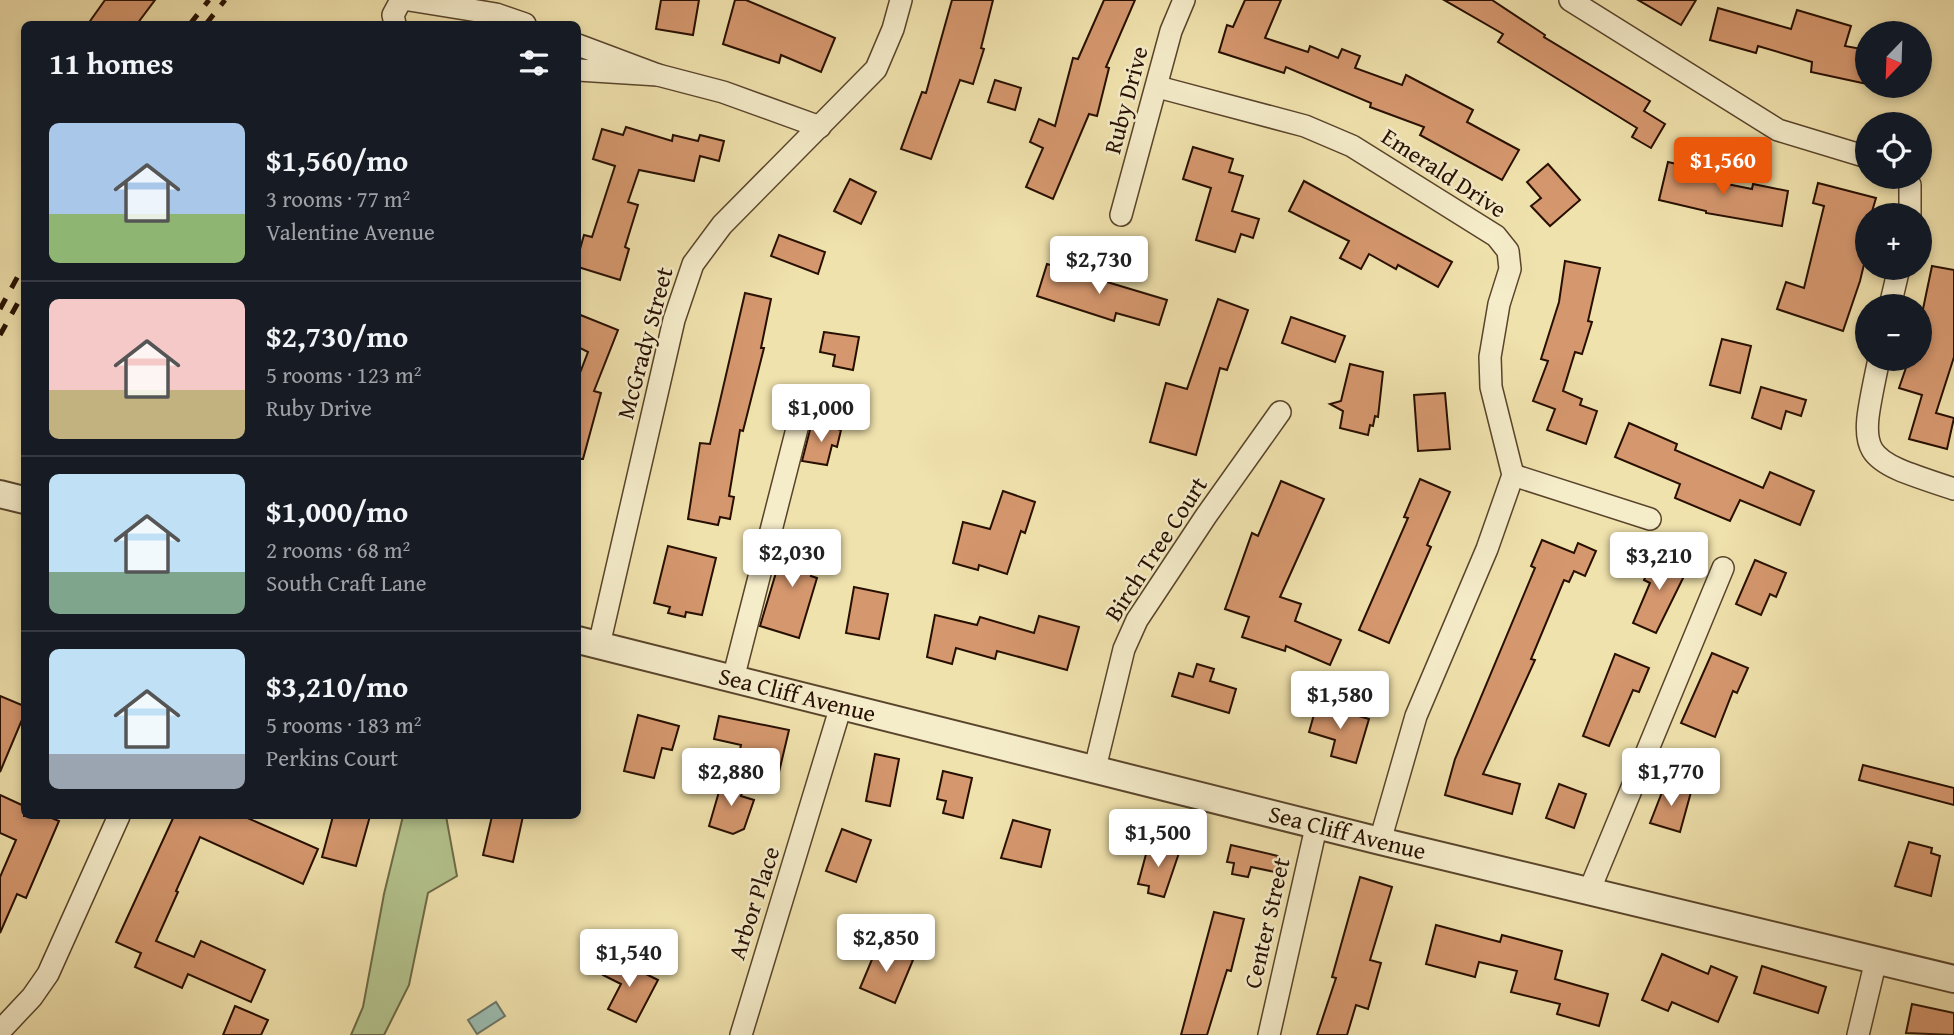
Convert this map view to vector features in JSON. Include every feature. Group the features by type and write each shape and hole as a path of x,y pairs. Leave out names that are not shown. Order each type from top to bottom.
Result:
{"street":[{"path":"394,21 393,15 401,0"},
{"path":"409,0 496,13 517,21"},
{"name":"McGrady Street","path":"588,643 674,320 693,264 722,225 876,69 893,29 901,0"},
{"name":"Ruby Drive","path":"1121,215 1158,87 1171,31 1184,0"},
{"path":"1570,0 1778,130 1855,153"},
{"path":"581,45 658,75 723,92 820,127"},
{"path":"581,70 658,75"},
{"name":"Emerald Drive","path":"1158,87 1305,125 1352,146 1496,236 1508,251 1510,270 1494,331 1490,357 1491,387 1513,475"},
{"path":"1876,371 1865,423 1868,443 1874,454 1897,469 1954,489"},
{"name":"Birch Tree Court","path":"1095,768 1124,649 1138,620 1206,516 1280,412"},
{"path":"733,679 800,417"},
{"path":"1380,841 1416,716 1487,549 1513,475 1650,519"},
{"path":"0,494 21,499"},
{"path":"1590,889 1723,568"},
{"name":"Sea Cliff Avenue","path":"588,643 1317,823 1380,841 1954,978"},
{"name":"Arbor Place","path":"741,1035 841,706"},
{"path":"0,1031 32,997 48,974 118,819"},
{"name":"Center Street","path":"1269,1035 1317,823"},
{"path":"1858,1035 1876,960"}],"green space":[{"path":"402,819 447,819 457,876 428,893 409,985 384,1035 351,1035 363,1007 384,894"}],"water":[{"path":"496,1002 505,1016 477,1034 468,1020"}],"building":[{"path":"105,0 155,0 139,21 90,21"},
{"path":"661,0 699,0 693,35 656,29"},
{"path":"735,0 746,0 835,38 821,72 781,55 779,63 723,44"},
{"path":"952,0 993,0 981,48 984,49 973,84 960,80 931,159 901,149 922,92 926,93"},
{"path":"1104,0 1135,0 1106,67 1109,68 1097,116 1089,114 1053,199 1026,187 1043,148 1030,142 1039,119 1055,126 1073,58 1078,59"},
{"path":"1245,0 1281,0 1265,38 1308,52 1310,46 1338,58 1342,49 1360,56 1355,68 1402,85 1406,75 1473,110 1467,122 1519,150 1502,180 1420,135 1424,127 1370,107 1371,103 1286,67 1284,73 1219,52 1227,25 1233,27"},
{"path":"1444,0 1492,0 1545,35 1544,37 1650,101 1644,111 1665,124 1651,148 1632,137 1637,128 1498,42 1503,34"},
{"path":"1638,0 1696,0 1681,25"},
{"path":"1718,8 1791,29 1797,10 1851,26 1845,46 1855,48 1855,81 1811,72 1812,62 1758,46 1756,53 1710,40"},
{"path":"995,80 1021,88 1015,110 988,102"},
{"path":"626,127 672,141 673,135 698,141 700,135 724,141 719,161 700,156 694,181 639,170 628,202 638,205 625,247 629,249 620,280 581,268 581,246 584,235 592,237 615,166 593,159 602,129 623,135"},
{"path":"1193,147 1233,159 1229,172 1243,176 1232,211 1259,219 1253,238 1241,234 1235,252 1196,240 1211,188 1183,179"},
{"path":"1668,162 1694,168 1692,177 1752,189 1753,184 1788,191 1782,226 1706,213 1659,200"},
{"path":"1548,164 1580,200 1550,226 1531,206 1541,198 1527,182"},
{"path":"850,179 876,192 861,224 834,211"},
{"path":"1304,181 1452,262 1438,287 1398,265 1396,269 1369,254 1361,269 1340,258 1349,241 1289,211"},
{"path":"1818,183 1876,198 1875,203 1855,203 1855,280 1860,280 1843,331 1777,309 1786,282 1804,288 1824,206 1813,203"},
{"path":"779,235 825,252 818,274 771,256"},
{"path":"1565,261 1600,268 1588,321 1592,322 1582,354 1575,352 1563,391 1582,399 1580,405 1597,411 1586,444 1547,430 1555,409 1533,401 1548,361 1541,359 1559,302"},
{"path":"1047,264 1167,300 1159,325 1116,313 1114,321 1037,296"},
{"path":"1932,266 1954,270 1954,357 1936,413 1954,418 1947,449 1909,439 1922,395 1899,388 1905,371 1932,371 1932,294 1926,294 1929,280 1932,280"},
{"path":"745,293 771,299 761,348 764,348 743,431 740,430 729,496 734,497 730,519 720,517 718,525 688,519 700,443 710,444"},
{"path":"1218,299 1248,310 1227,370 1220,368 1196,455 1150,442 1166,383 1187,389"},
{"path":"581,315 618,330 594,391 601,393 581,459 581,370 588,352 581,348"},
{"path":"1291,317 1345,336 1335,362 1282,343"},
{"path":"824,332 859,337 853,370 833,366 835,355 820,352"},
{"path":"1722,339 1751,346 1740,393 1710,385"},
{"path":"1350,364 1383,372 1378,417 1375,416 1373,426 1370,425 1368,435 1340,428 1343,411 1330,404 1341,401"},
{"path":"1761,387 1806,400 1801,416 1786,411 1781,429 1752,418"},
{"path":"1445,393 1450,449 1418,451 1414,395"},
{"path":"812,422 841,430 837,447 832,445 827,465 802,461"},
{"path":"1629,423 1677,444 1675,450 1763,488 1770,472 1814,491 1800,525 1740,500 1730,521 1675,498 1680,484 1615,457"},
{"path":"1420,479 1450,492 1427,545 1431,547 1389,643 1359,630 1408,518 1404,517"},
{"path":"1281,481 1324,499 1280,597 1301,604 1295,621 1341,640 1330,665 1286,646 1285,651 1242,637 1249,617 1225,609 1252,533 1258,536"},
{"path":"1003,491 1035,502 1025,533 1021,531 1007,574 979,565 978,570 953,563 963,522 990,529"},
{"path":"794,534 820,541 811,576 817,578 799,638 760,626 778,566 785,568"},
{"path":"1542,540 1574,553 1578,543 1596,551 1585,576 1574,571 1569,582 1564,580 1531,659 1535,660 1483,774 1520,784 1512,814 1445,795 1455,759 1535,568 1531,566"},
{"path":"668,546 716,558 702,615 686,612 685,617 668,613 670,607 654,603"},
{"path":"1655,555 1688,568 1656,633 1633,623 1650,583 1644,580"},
{"path":"1755,560 1786,573 1776,597 1770,594 1761,615 1736,604"},
{"path":"854,587 888,594 879,639 846,633"},
{"path":"935,615 977,625 980,617 1034,633 1039,616 1079,627 1067,670 997,651 995,659 956,648 952,664 927,657"},
{"path":"1712,653 1748,668 1737,693 1733,691 1715,737 1681,723"},
{"path":"1615,654 1649,668 1639,692 1633,690 1609,746 1583,736"},
{"path":"1197,664 1214,669 1210,681 1236,689 1229,713 1172,696 1179,673 1193,677"},
{"path":"0,696 21,705 21,722 0,772"},
{"path":"1317,704 1369,719 1356,763 1331,756 1335,740 1309,732"},
{"path":"638,715 679,726 672,750 662,748 654,778 624,771"},
{"path":"719,716 789,730 779,772 737,762 741,745 714,739"},
{"path":"875,754 899,759 890,806 866,801"},
{"path":"1863,765 1954,788 1954,805 1859,780"},
{"path":"943,771 972,778 963,818 943,813 946,801 937,799"},
{"path":"723,778 745,785 741,796 754,800 744,829 733,834 709,826"},
{"path":"1666,782 1691,792 1680,832 1650,823"},
{"path":"1559,784 1586,794 1574,828 1546,818"},
{"path":"0,795 21,805 21,819 59,821 26,898 17,894 0,933 0,877 16,840 0,833"},
{"path":"173,819 250,819 318,849 303,884 200,837 176,891 178,892 156,941 194,957 201,941 265,970 251,1002 188,974 182,988 135,967 141,953 116,942"},
{"path":"332,819 369,819 356,866 322,857"},
{"path":"491,819 522,819 513,862 483,855"},
{"path":"1013,820 1050,830 1041,867 1001,858"},
{"path":"842,829 871,840 856,882 826,871"},
{"path":"1909,842 1932,848 1931,853 1940,856 1931,896 1895,886"},
{"path":"1149,843 1179,853 1164,897 1148,893 1149,886 1138,884"},
{"path":"1231,845 1278,856 1275,872 1251,867 1248,877 1232,874 1234,863 1227,862"},
{"path":"1360,877 1392,887 1370,960 1381,963 1368,1009 1356,1005 1347,1035 1317,1035 1336,978 1332,977"},
{"path":"1214,912 1244,919 1231,971 1227,970 1207,1035 1181,1035"},
{"path":"1436,925 1500,942 1502,935 1562,951 1555,979 1608,994 1599,1026 1557,1014 1560,1004 1511,992 1517,971 1479,962 1475,977 1426,964"},
{"path":"878,945 913,960 895,1003 860,988"},
{"path":"1662,954 1708,974 1711,966 1737,977 1718,1022 1672,1002 1668,1011 1642,1000"},
{"path":"612,957 658,980 636,1022 608,1009 621,984 603,975"},
{"path":"1762,966 1826,987 1818,1013 1754,993"},
{"path":"1912,1004 1954,1013 1954,1035 1906,1033"},
{"path":"235,1006 268,1020 261,1035 223,1035"}],"railway":[{"path":"192,21 209,0"},
{"path":"208,21 225,0"},
{"path":"0,309 21,270"},
{"path":"0,335 21,297"}]}
